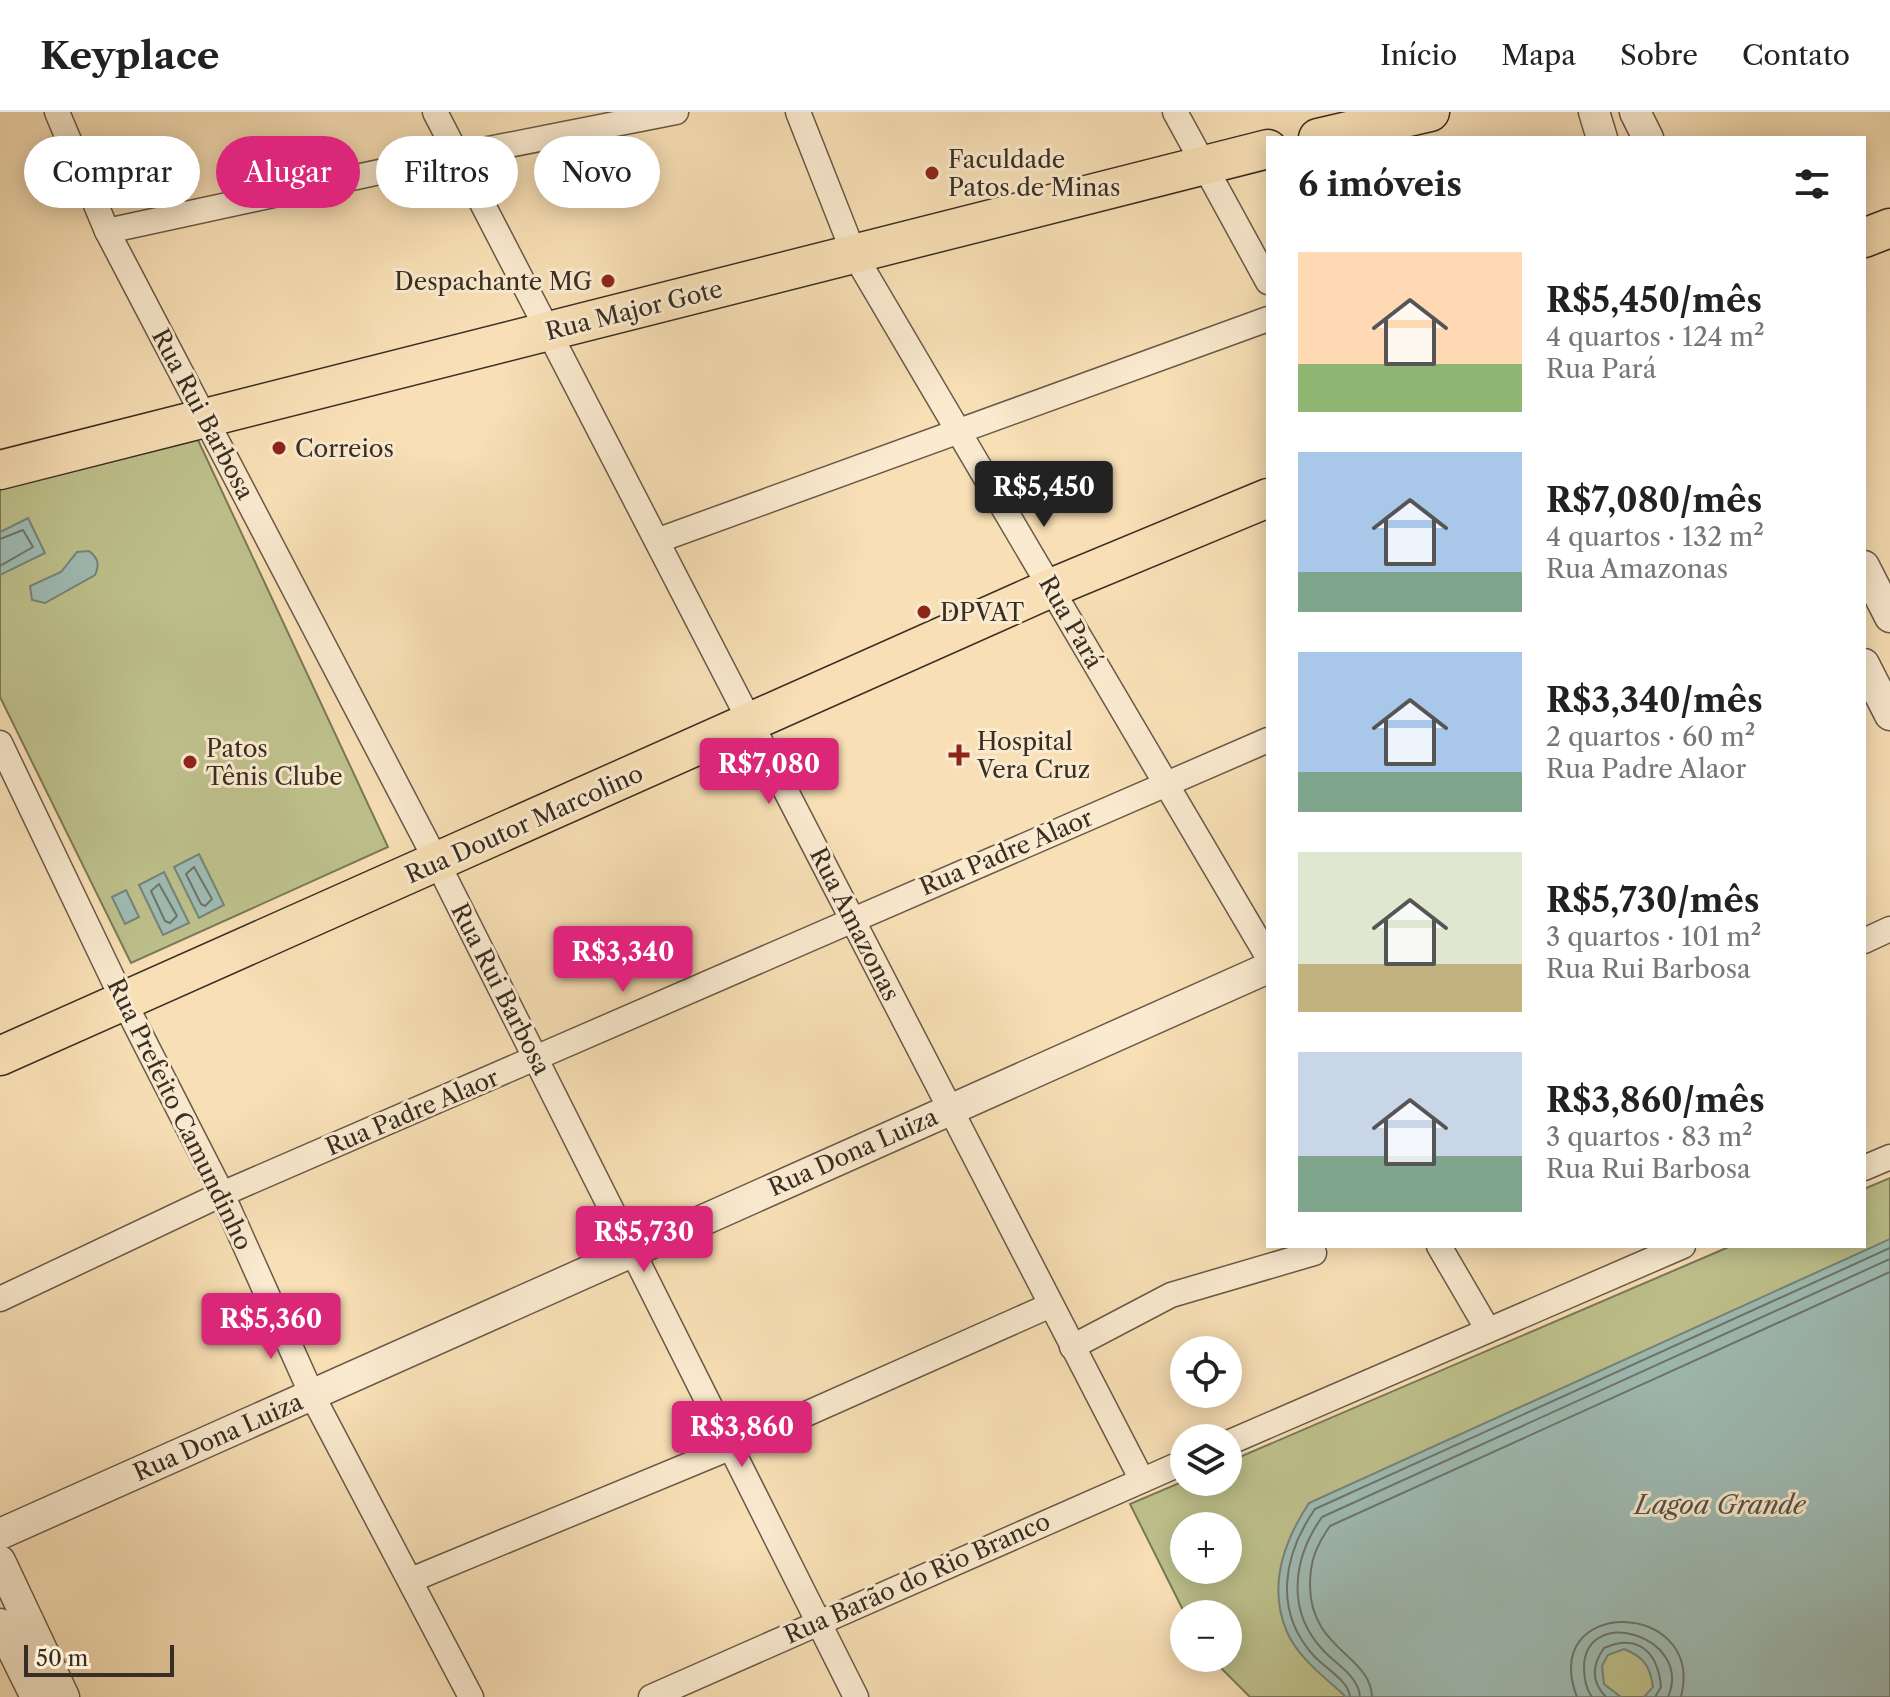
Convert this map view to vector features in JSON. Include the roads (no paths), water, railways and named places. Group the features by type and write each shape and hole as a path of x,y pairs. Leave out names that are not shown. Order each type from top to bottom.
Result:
{"main road":[{"path":"1327,136 1430,112"},
{"name":"Rua Major Gote","path":"0,470 1266,149"},
{"path":"1866,237 1890,228"},
{"name":"Rua Doutor Marcolino","path":"0,1056 122,998 754,723 1051,588 1266,499"}],"street":[{"name":"Rua Rui Barbosa","path":"57,112 107,231 437,862 856,1697"},
{"name":"Rua Amazonas","path":"435,112 448,136"},
{"path":"518,143 676,112"},
{"name":"Rua Pará","path":"798,112 854,254 1266,954"},
{"path":"1175,112 1266,278"},
{"path":"1594,112 1601,136"},
{"path":"1635,112 1647,136"},
{"path":"107,231 376,173"},
{"name":"Rua Amazonas","path":"486,208 1142,1480"},
{"path":"659,540 1266,320"},
{"path":"1866,570 1890,617"},
{"path":"1866,668 1881,702"},
{"name":"Rua Padre Alaor","path":"0,1299 222,1194 1266,741"},
{"name":"Rua Prefeito Camundinho","path":"0,743 122,998 222,1194 312,1395 471,1697"},
{"path":"1866,940 1890,929"},
{"name":"Rua Dona Luiza","path":"0,1534 1266,969"},
{"path":"1866,1167 1890,1157"},
{"path":"1440,1248 1488,1330"},
{"path":"1242,1437 1678,1248"},
{"path":"1072,1347 1200,1284 1314,1253"},
{"path":"411,1580 732,1447 1051,1305"},
{"name":"Rua Barão do Rio Branco","path":"651,1697 1170,1468"},
{"path":"0,1561 64,1697"},
{"path":"0,1624 36,1697"}],"water":[{"path":"28,518 45,553 0,575 0,532"},
{"path":"89,551 97,562 95,575 45,603 32,600 30,586 61,572 77,552"},
{"path":"199,854 224,905 199,918 174,867"},
{"path":"164,872 189,923 163,935 139,885"},
{"path":"126,890 139,917 125,924 112,897"},
{"name":"Lagoa Grande","path":"1890,1239 1890,1697 1644,1697 1653,1687 1648,1668 1637,1655 1624,1649 1608,1655 1602,1666 1604,1684 1621,1697 1346,1697 1298,1650 1281,1615 1279,1581 1286,1548 1309,1503"}],"place":[{"name":"Faculdade Patos de Minas","path":"932,173"},
{"name":"Despachante MG","path":"608,281"},
{"name":"Correios","path":"279,448"},
{"name":"DPVAT","path":"924,612"},
{"name":"Hospital Vera Cruz","path":"959,755"},
{"name":"Patos Tênis Clube","path":"190,762"}]}
